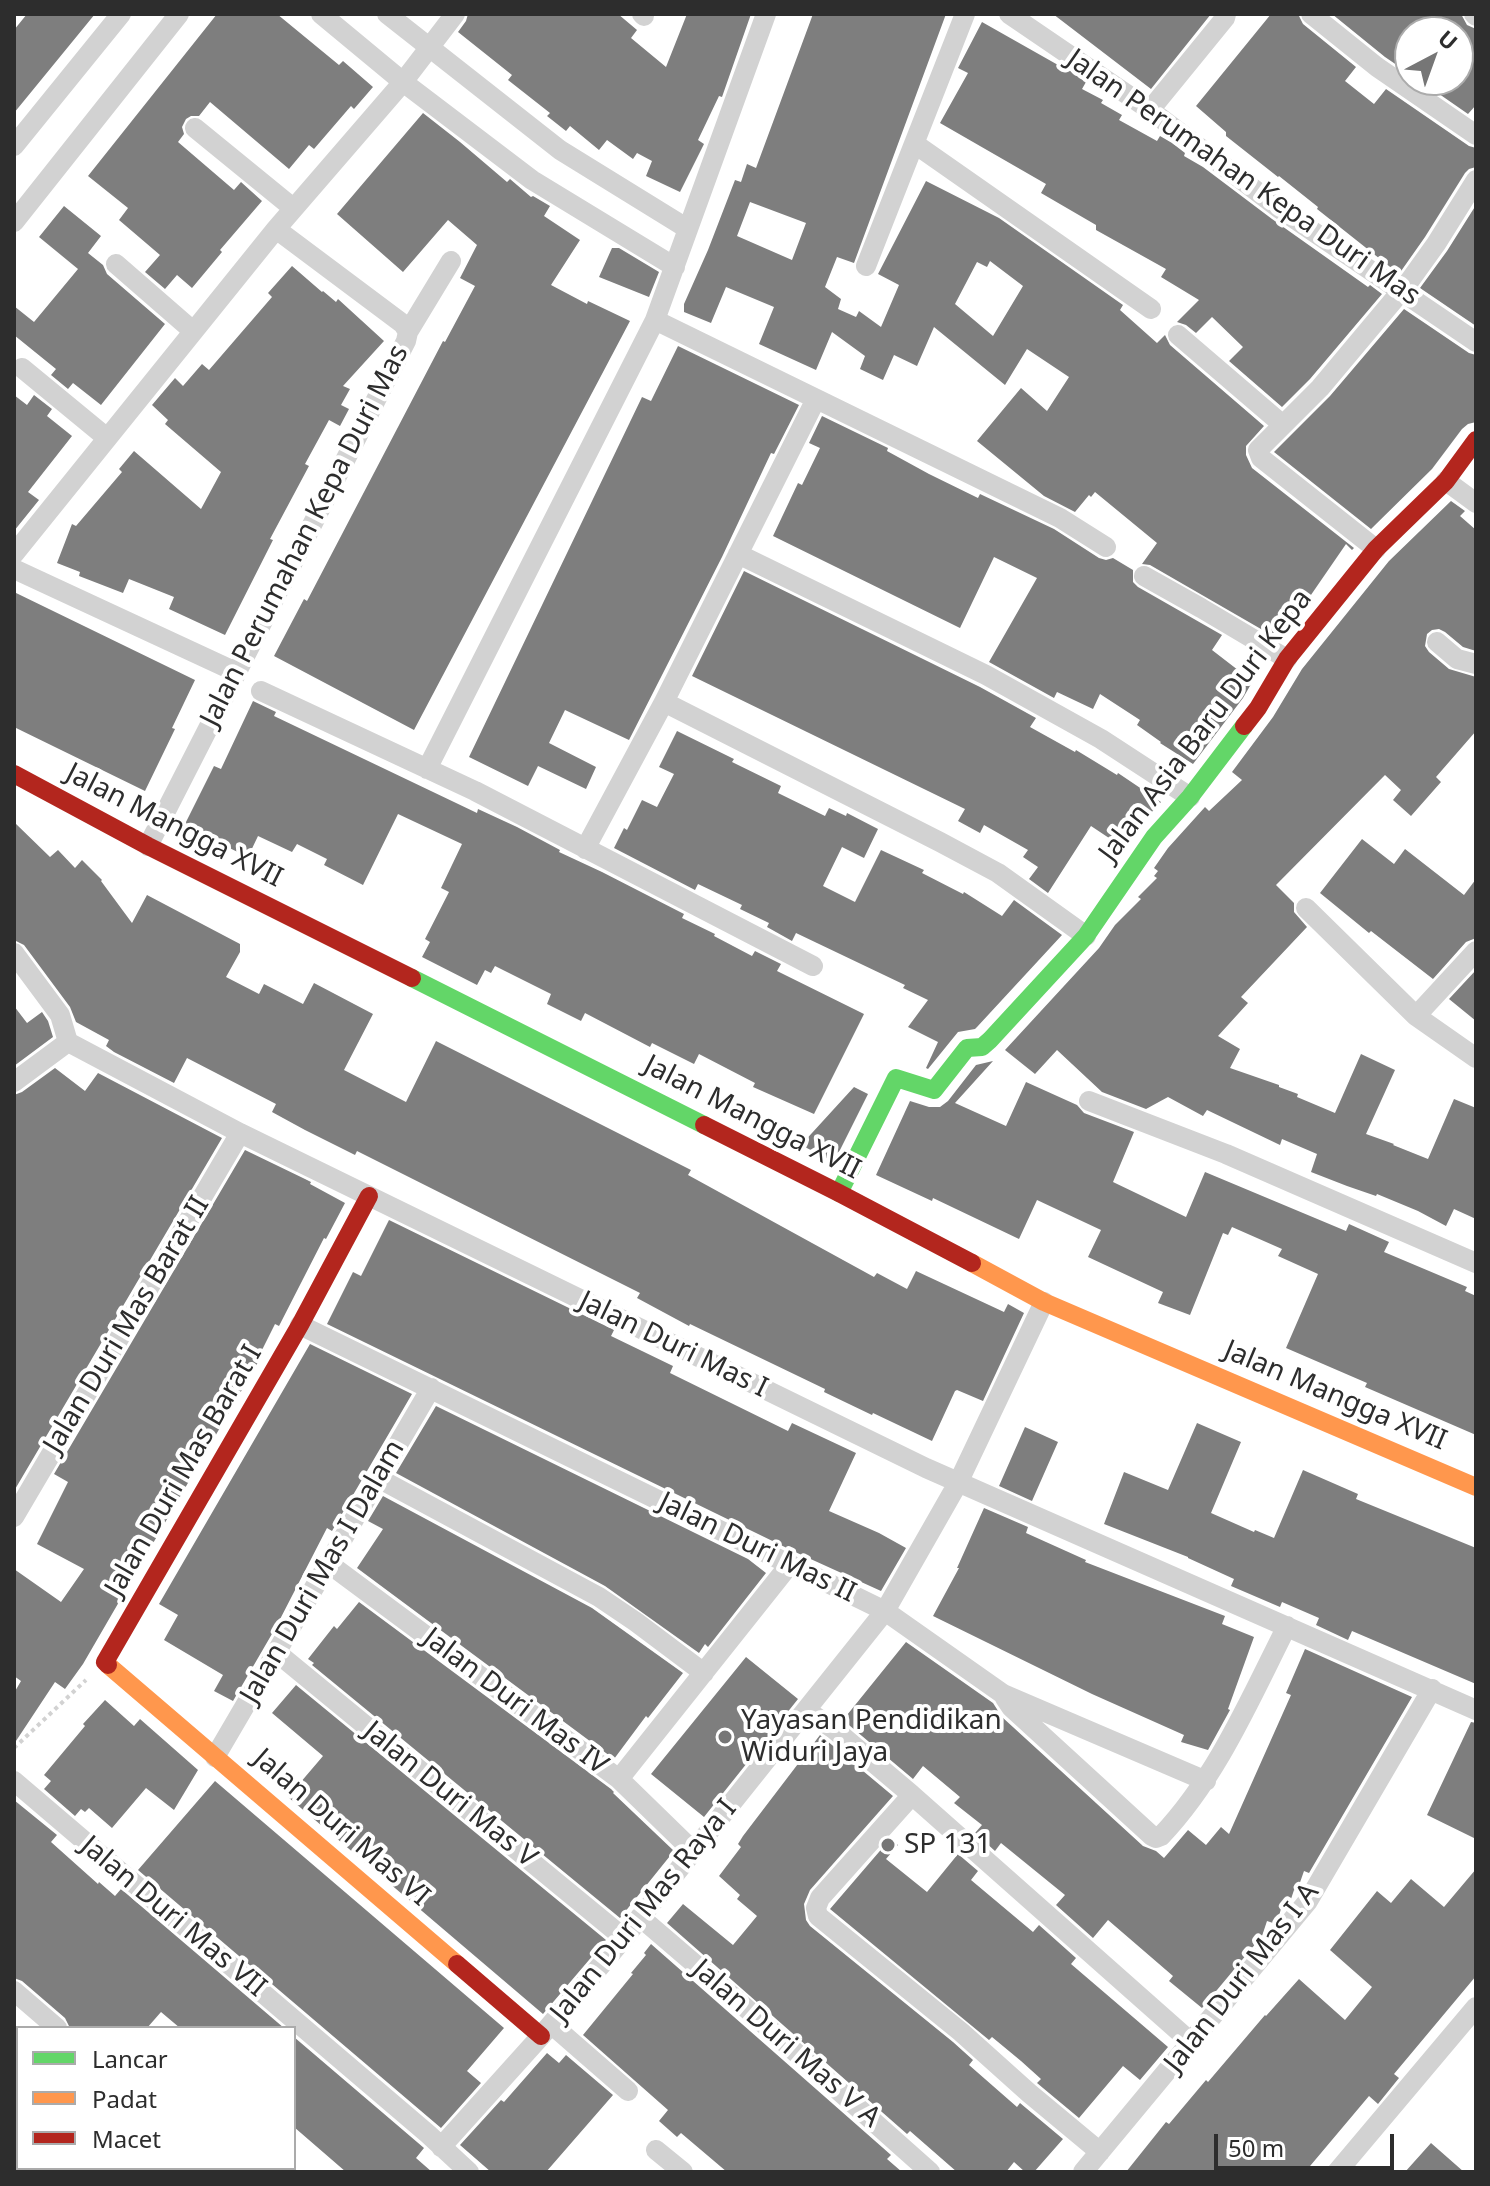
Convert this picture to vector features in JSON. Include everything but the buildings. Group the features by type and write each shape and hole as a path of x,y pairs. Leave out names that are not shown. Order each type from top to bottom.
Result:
{"street":[{"path":"14,146 121,14"},
{"path":"14,222 179,14"},
{"path":"321,14 403,82 532,180 675,267"},
{"path":"387,14 560,150 688,229"},
{"path":"14,554 293,208 403,82 455,14"},
{"path":"427,769 655,320 766,14"},
{"path":"866,266 965,14"},
{"name":"Jalan Perumahan Kepa Duri Mas","path":"1009,14 1150,110 1280,209 1476,342"},
{"path":"1150,110 1226,14"},
{"path":"1311,14 1377,67 1476,135"},
{"path":"195,128 293,208"},
{"path":"915,144 1151,309"},
{"path":"1376,549 1258,453 1260,447 1320,388 1400,291 1436,244 1476,180"},
{"name":"Jalan Perumahan Kepa Duri Mas","path":"148,846 408,332 403,324 276,229"},
{"path":"408,332 451,261"},
{"path":"116,264 193,331"},
{"path":"655,320 1060,518 1106,547"},
{"path":"1178,335 1283,425"},
{"path":"22,368 107,438"},
{"path":"585,849 664,702 816,399"},
{"name":"Jalan Asia Baru Duri Kepa","path":"839,1193 896,1078 934,1090 967,1048 982,1047 1086,936 1154,837 1190,797 1258,708 1287,659 1376,549 1446,481 1476,440"},
{"path":"1446,481 1476,503"},
{"path":"738,554 986,675 1101,739 1190,797"},
{"path":"14,569 236,672"},
{"path":"1144,576 1287,659"},
{"path":"1437,642 1457,659 1476,664"},
{"name":"Jalan Perumahan Kepa Duri Mas","path":"261,691 475,791 813,966"},
{"path":"664,702 998,873 1086,936"},
{"name":"Jalan Mangga XVII","path":"14,774 148,846 839,1193 1044,1302 1476,1487"},
{"path":"1306,908 1416,1016 1476,1058"},
{"path":"1416,1016 1476,951"},
{"path":"14,953 60,1015 68,1042 14,1082"},
{"name":"Jalan Duri Mas I","path":"68,1042 240,1133 958,1483 1476,1710"},
{"path":"1089,1101 1257,1167 1476,1263"},
{"name":"Jalan Duri Mas Barat II","path":"14,1517 240,1133"},
{"name":"Jalan Duri Mas Barat I","path":"105,1662 300,1325 369,1196"},
{"name":"Jalan Duri Mas Raya I","path":"441,2147 624,1938 885,1611 958,1483 1044,1302"},
{"name":"Jalan Duri Mas II","path":"300,1325 885,1611 1003,1694 1206,1781"},
{"name":"Jalan Duri Mas I Dalam","path":"215,1757 431,1388"},
{"path":"378,1478 599,1597 704,1673"},
{"name":"Jalan Duri Mas IV","path":"328,1563 619,1779 693,1851"},
{"path":"619,1779 790,1564"},
{"path":"1003,1694 1011,1707 1156,1838 1184,1812 1206,1781 1287,1626"},
{"name":"Jalan Duri Mas V","path":"276,1652 624,1938"},
{"name":"Jalan Duri Mas VI","path":"105,1662 215,1757 546,2030"},
{"name":"Jalan Duri Mas I A","path":"1083,2172 1308,1901 1432,1689"},
{"path":"806,1710 835,1730 912,1795 1192,2043"},
{"name":"Jalan Duri Mas VII","path":"14,1781 441,2147"},
{"path":"912,1795 820,1898 816,1908 818,1916 961,2032 1100,2152"},
{"name":"Jalan Duri Mas V A","path":"640,1917 930,2172"},
{"path":"14,1991 55,2026"},
{"path":"1337,2172 1476,2007"},
{"path":"546,2030 628,2091"},
{"path":"441,2147 469,2172"},
{"path":"656,2150 683,2172"}],"path":[{"path":"14,1748 105,1662"}],"traffic: fast":[{"path":"839,1193 896,1078 934,1090 967,1048 982,1047 990,1040 1086,936 1154,837 1190,797 1244,726"},
{"path":"412,978 704,1125"}],"traffic: slow":[{"path":"972,1263 1044,1302 1476,1487"},
{"path":"108,1665 457,1964"}],"traffic: jam":[{"path":"1244,726 1287,659 1376,549 1446,481 1476,440"},
{"path":"14,774 148,846 412,978"},
{"path":"704,1125 972,1263"},
{"path":"108,1665 105,1662 300,1325 369,1196"},
{"path":"457,1964 541,2036"}],"place":[{"name":"Yayasan Pendidikan Widuri Jaya","path":"725,1737"},
{"name":"SP 131","path":"888,1845"}]}
